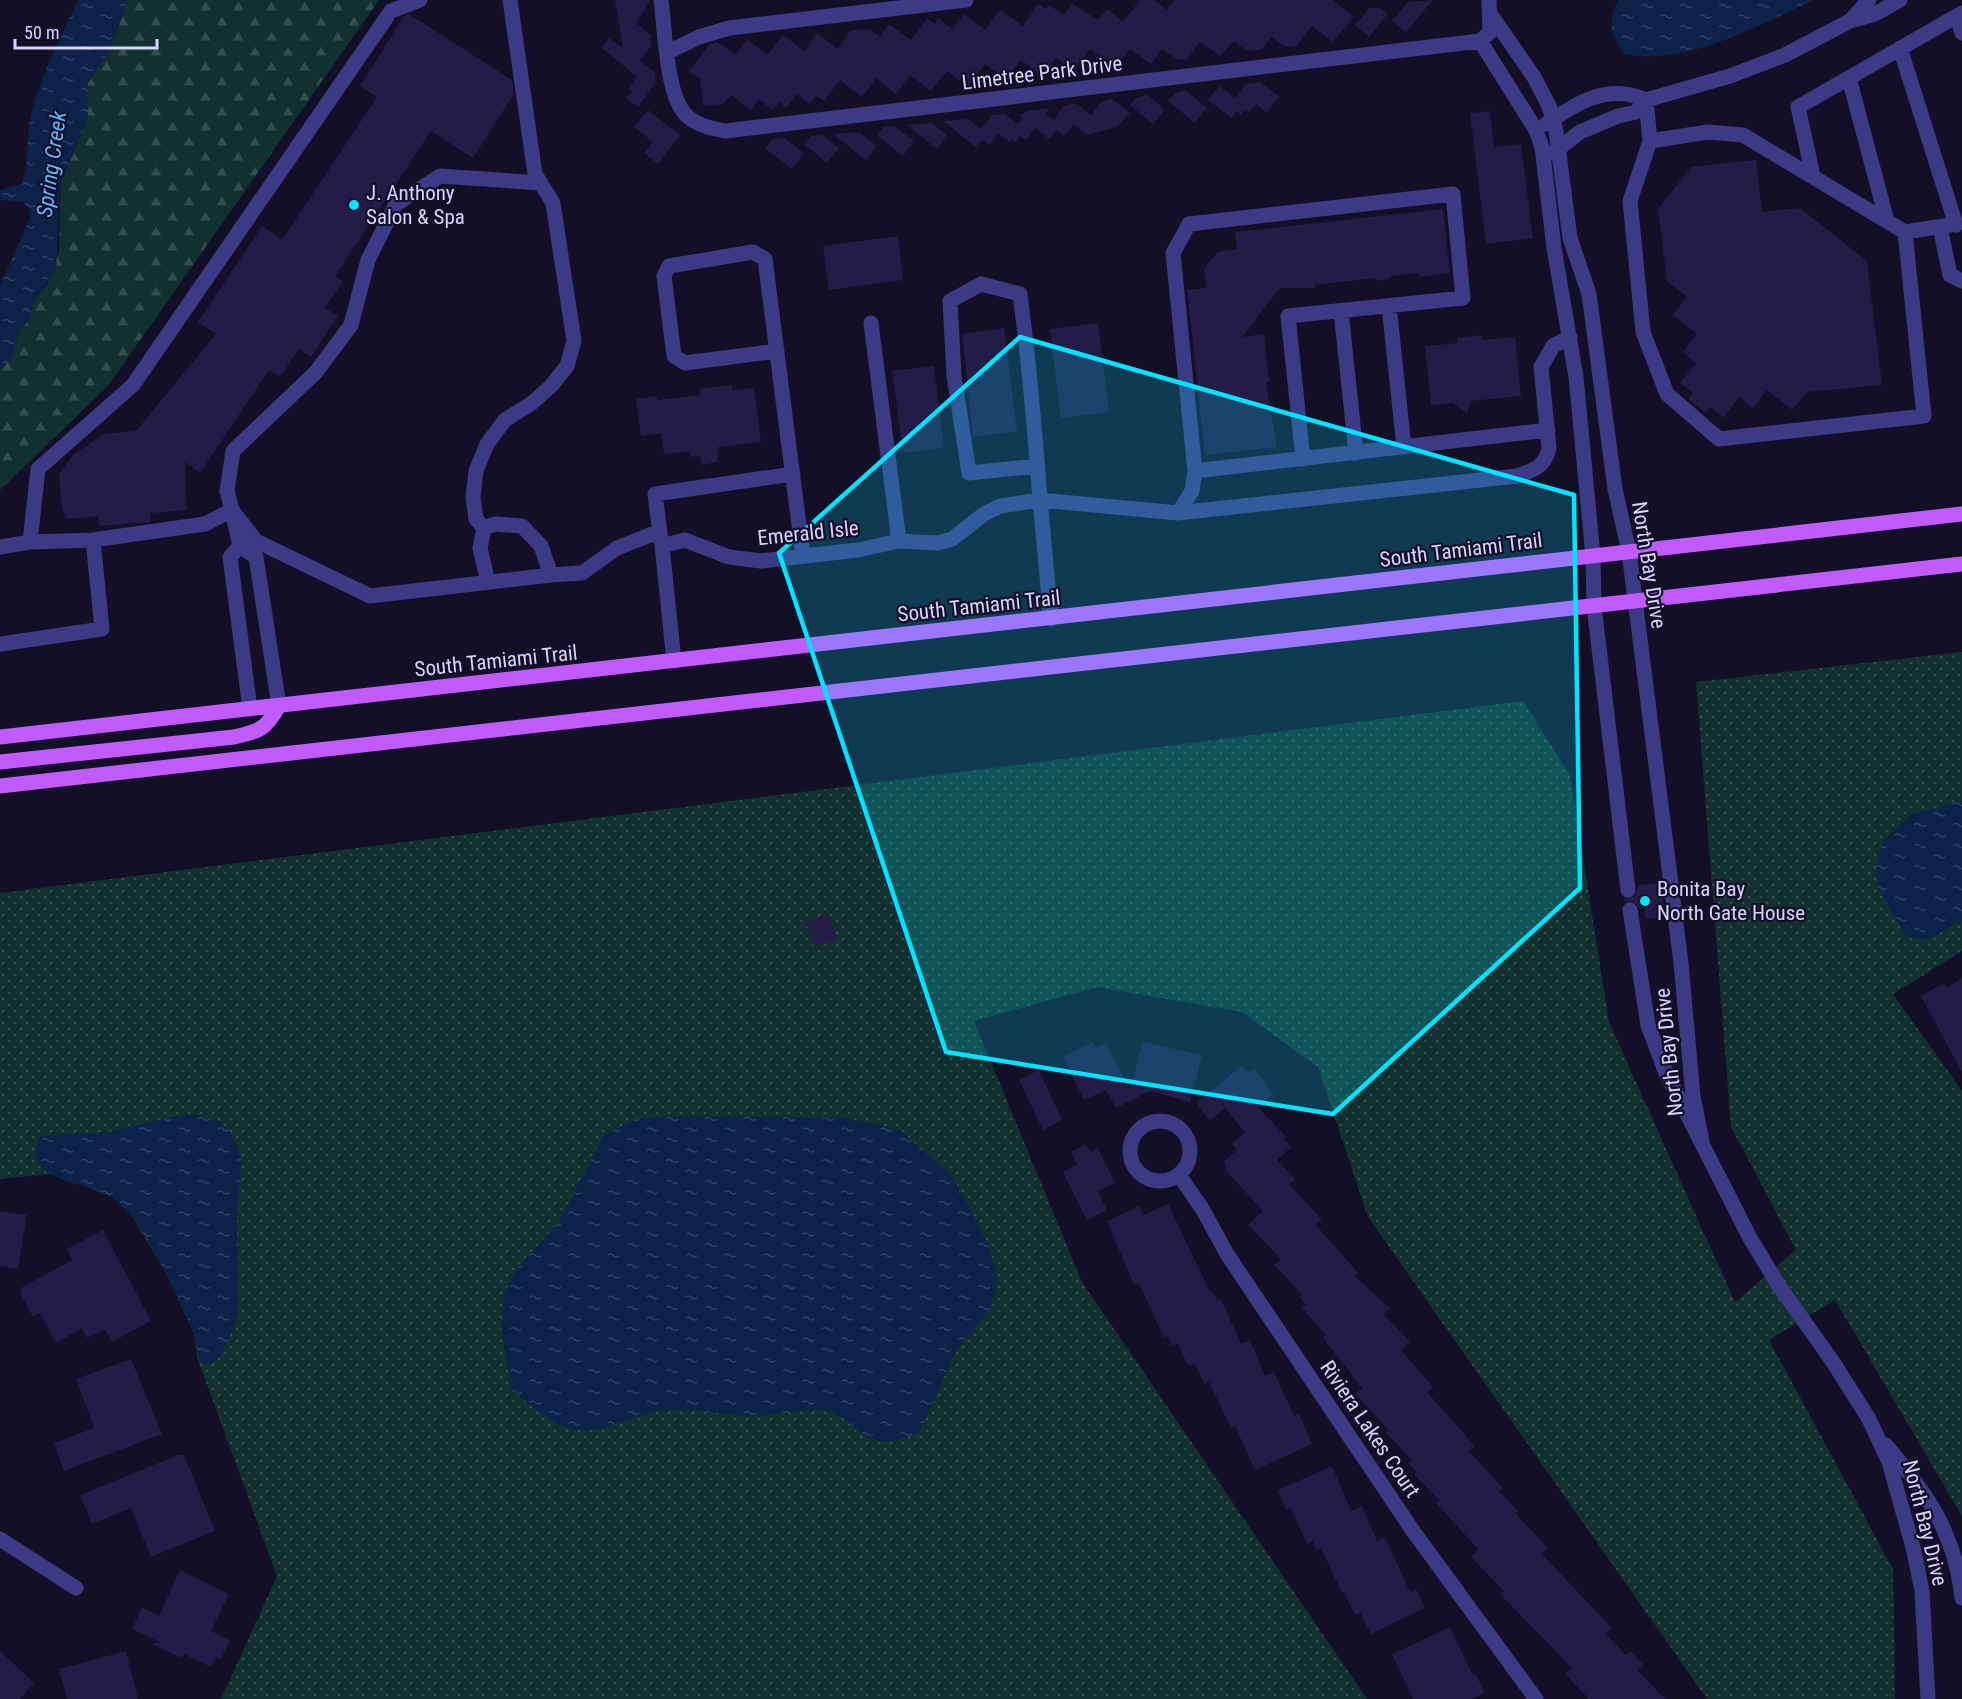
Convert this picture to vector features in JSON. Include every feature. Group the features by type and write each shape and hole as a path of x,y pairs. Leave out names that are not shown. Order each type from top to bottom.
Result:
{"main road":[{"name":"South Tamiami Trail","path":"0,737 1962,514"},
{"path":"0,786 1962,564"},
{"path":"0,762 234,737 258,732 268,725 279,706"}],"street":[{"path":"30,542 38,469 133,385 391,12 420,0"},
{"path":"484,528 476,519 473,497 476,471 487,444 505,420 532,403 551,386 567,366 574,341 553,203 535,174 510,0"},
{"name":"Limetree Park Drive","path":"661,0 675,99 687,116 704,127 725,130 1480,41"},
{"path":"668,52 699,37 729,28 966,0"},
{"path":"1850,21 1869,0"},
{"path":"1544,160 1581,132 1597,124 1636,112 1646,100 1730,76 1785,55 1850,21 1875,14 1900,0"},
{"path":"1490,7 1490,32 1480,41 1536,130 1544,160 1554,248 1570,337 1593,556 1594,606 1628,890"},
{"name":"North Bay Drive","path":"1490,7 1538,83 1553,119 1570,238 1589,294 1615,489 1629,552 1681,963 1693,1096 1702,1141"},
{"path":"1813,176 1798,107 1959,14 1962,33"},
{"path":"1650,141 1708,132 1743,135 1905,232 1959,224 1900,48"},
{"path":"1849,78 1887,221"},
{"path":"1515,96 1538,83"},
{"path":"1536,130 1577,102 1601,94 1631,93 1646,100"},
{"path":"1646,100 1650,141 1630,201 1643,332 1666,394 1719,439 1924,416 1905,232"},
{"path":"279,706 256,557 240,546 226,491 233,451 266,416 316,372 351,326 368,260 396,204 440,176 541,183"},
{"path":"1178,513 1192,491 1196,471 1173,253 1189,224 1453,194 1463,298 1288,316 1304,459"},
{"path":"1940,227 1950,275 1962,281"},
{"path":"777,351 685,363 679,361 674,356 664,276 669,266 753,252 765,259 777,351 793,474 803,556"},
{"path":"1037,466 969,473 954,376 950,301 981,284 1020,294 1037,466 1040,500 1052,619"},
{"path":"1389,306 1404,447"},
{"path":"1341,311 1356,453"},
{"path":"871,324 899,541"},
{"path":"1196,471 1548,430 1541,367 1553,346 1570,337"},
{"name":"Emerald Isle","path":"232,510 256,541 370,596 551,574 582,573 617,548 661,539 685,540 744,560 803,556 858,550 899,541 938,543 952,539 984,514 999,506 1040,500 1178,513 1517,476 1538,469 1546,460 1549,448 1548,430"},
{"path":"674,662 655,494 793,474"},
{"path":"0,547 30,542 93,540 205,524 232,510"},
{"path":"484,528 495,524 522,526 541,546 551,574"},
{"path":"484,528 480,548 488,582"},
{"path":"0,644 102,629 93,540"},
{"path":"240,546 230,557 250,710"},
{"name":"North Bay Drive","path":"1630,910 1648,1025 1656,1050 1749,1238 1779,1286 1833,1362 1875,1432 1889,1462 1918,1571 1926,1640 1928,1699"},
{"name":"Riviera Lakes Court","path":"1179,1175 1203,1210 1227,1254 1406,1521 1536,1699"},
{"name":"North Bay Drive","path":"1875,1432 1922,1488 1934,1508 1952,1550 1962,1598"},
{"path":"0,1539 76,1588"}],"highlighted area":[{"path":"1020,337 1574,495 1580,888 1333,1114 946,1052 779,553"}],"green space":[{"path":"128,0 379,0 108,386 0,490 0,369 11,357 20,329 28,322 36,297 48,283 59,251 61,182 78,143 88,83 110,49"},
{"path":"1962,652 1962,951 1893,994 1962,1091 1962,1516 1835,1300 1769,1340 1893,1569 1895,1699 1707,1699 1368,1217 1318,1067 1242,1012 1097,987 974,1021 1082,1282 1367,1699 221,1699 277,1576 197,1357 195,1337 168,1276 131,1215 115,1199 81,1184 48,1174 0,1179 0,893 1523,701 1570,775 1609,1022 1735,1302 1796,1250 1731,1127 1696,682"}],"water":[{"name":"Spring Creek","path":"78,0 128,0 110,49 88,83 88,118 61,182 56,269 36,297 28,322 20,329 11,357 0,370 0,286 30,218 29,209 23,202 0,200 0,190 21,184 26,168 30,120 34,104 51,59"},
{"path":"1619,0 1814,0 1722,41 1698,49 1649,56 1625,54 1616,41 1611,21"},
{"path":"1962,801 1962,921 1927,940 1906,937 1878,888 1876,867 1882,842 1911,814"},
{"path":"193,1114 221,1122 230,1132 239,1150 241,1163 237,1215 238,1316 222,1355 213,1363 202,1364 194,1334 170,1282 149,1242 126,1209 115,1199 103,1193 47,1172 39,1163 36,1152 40,1136 110,1131"},
{"path":"673,1116 846,1118 900,1130 953,1177 986,1240 997,1274 997,1288 989,1310 955,1353 919,1433 895,1440 876,1441 835,1414 820,1410 752,1416 668,1410 645,1414 605,1428 572,1429 547,1418 511,1389 501,1328 504,1293 519,1266 559,1222 604,1135 636,1119"}],"building":[{"path":"615,0 651,0 636,23 651,35 651,46 640,61 655,72 656,82 638,107 626,98 632,91 628,89 637,77 602,48 609,38 623,48"},
{"path":"1140,0 1155,0 1167,10 1174,0 1333,0 1354,17 1333,42 1312,26 1296,47 1284,46 1272,37 1261,50 1247,51 1234,41 1220,56 1200,42 1187,60 1177,59 1162,49 1151,64 1130,49 1115,69 1090,49 1074,71 1056,58 1042,76 1021,60 1005,80 985,64 968,87 947,71 931,91 910,75 896,94 876,78 862,97 840,80 824,101 816,96 810,104 797,94 786,108 779,102 772,110 759,99 751,110 731,95 723,104 703,106 700,79 689,71 710,44 718,42 735,55 747,39 767,55 783,35 804,51 817,33 838,49 851,30 870,29 880,37 889,24 911,40 927,18 935,24 938,18 952,29 964,14 985,30 1000,10 1023,26 1038,4 1046,9 1049,5 1064,15 1072,3 1097,20 1108,9 1123,22"},
{"path":"1433,0 1406,32 1392,21 1408,2"},
{"path":"1369,8 1380,8 1388,14 1369,37 1355,25"},
{"path":"409,14 512,80 514,94 473,158 431,131 335,276 343,281 325,308 338,316 311,357 299,349 280,377 269,370 200,473 185,462 187,510 150,513 150,522 99,526 99,516 66,519 62,509 59,474 73,455 104,434 136,431 216,334 198,322 262,226 282,240 377,97 360,86 404,16"},
{"path":"1260,82 1279,96 1267,113 1256,104 1249,113 1245,110 1241,115 1237,111 1232,118 1208,100 1219,86 1235,98 1246,84"},
{"path":"1185,90 1207,108 1195,123 1168,101 1175,93"},
{"path":"1148,95 1165,110 1153,124 1130,105 1137,97"},
{"path":"1112,99 1130,113 1117,127 1086,135 1074,124 1064,136 1057,130 1049,139 1035,128 1026,140 1020,136 1016,142 1012,139 1010,142 998,133 990,145 982,140 976,147 943,121 968,119 981,129 992,115 1005,114 1018,124 1022,118 1020,115 1027,111 1050,108 1046,114 1054,120 1063,106 1076,103 1091,115 1102,101"},
{"path":"648,110 680,135 658,164 644,153 653,142 634,127"},
{"path":"1490,111 1494,147 1521,144 1533,238 1486,244 1470,113"},
{"path":"932,123 947,135 937,149 907,125"},
{"path":"894,126 914,141 903,156 877,135 883,127"},
{"path":"859,132 877,146 866,160 833,134"},
{"path":"822,135 839,148 827,163 804,144 811,136"},
{"path":"784,138 804,153 792,169 765,148 772,140"},
{"path":"1756,160 1762,212 1800,208 1867,261 1882,385 1807,392 1792,410 1767,390 1753,408 1739,397 1723,418 1711,407 1706,413 1688,399 1693,393 1680,383 1696,363 1683,352 1697,334 1673,315 1687,297 1667,281 1658,209 1691,167"},
{"path":"1443,209 1450,273 1418,277 1418,273 1390,276 1390,279 1375,281 1375,278 1315,285 1315,288 1280,288 1242,337 1264,334 1269,382 1266,382 1277,447 1205,455 1187,290 1206,288 1204,268 1218,252 1237,249 1235,232"},
{"path":"898,236 903,280 829,290 823,246"},
{"path":"1098,323 1109,412 1061,418 1050,329"},
{"path":"1004,328 1017,431 973,437 962,334"},
{"path":"1481,335 1481,340 1515,337 1521,396 1471,401 1467,414 1453,403 1431,405 1425,346 1458,343 1457,338"},
{"path":"934,366 944,448 903,453 892,371"},
{"path":"732,385 732,390 754,388 761,442 718,447 717,462 702,465 700,456 691,457 690,451 664,454 661,433 641,436 636,399 657,396 657,400 700,395 699,389"},
{"name":"Bonita Bay North Gate House","path":"1661,883 1665,917 1645,919 1644,908 1640,909 1633,901 1625,902 1625,899 1634,897 1639,885"},
{"path":"829,914 837,939 814,947 806,922"},
{"path":"1962,978 1962,1072 1921,996 1944,983 1946,988"},
{"path":"1093,1042 1096,1048 1106,1043 1130,1090 1143,1042 1202,1055 1190,1102 1150,1091 1116,1108 1106,1090 1084,1100 1063,1057"},
{"path":"1242,1066 1248,1073 1254,1069 1274,1094 1258,1107 1286,1137 1283,1139 1291,1147 1277,1160 1295,1179 1289,1185 1322,1219 1316,1225 1358,1273 1355,1276 1390,1309 1384,1314 1410,1342 1401,1350 1433,1387 1427,1392 1475,1446 1469,1451 1503,1488 1499,1491 1518,1511 1515,1513 1548,1548 1542,1554 1612,1628 1606,1634 1626,1655 1630,1651 1644,1665 1638,1671 1665,1699 1589,1699 1565,1674 1572,1668 1500,1594 1504,1591 1471,1557 1478,1549 1436,1503 1439,1500 1414,1474 1416,1471 1408,1463 1412,1460 1386,1433 1389,1430 1355,1394 1362,1388 1323,1338 1326,1335 1302,1308 1306,1305 1299,1297 1302,1294 1274,1265 1281,1259 1248,1225 1263,1211 1227,1172 1224,1161 1237,1150 1232,1144 1245,1132 1225,1108 1210,1121 1196,1103"},
{"path":"1039,1070 1062,1120 1043,1130 1019,1080"},
{"path":"1086,1144 1090,1152 1098,1148 1115,1183 1098,1191 1107,1210 1087,1220 1063,1172 1077,1165 1071,1152"},
{"path":"1168,1204 1210,1292 1212,1291 1217,1300 1221,1299 1241,1344 1250,1340 1265,1376 1274,1372 1294,1416 1299,1414 1312,1444 1255,1470 1235,1426 1231,1428 1209,1382 1204,1384 1195,1363 1188,1366 1178,1343 1172,1346 1168,1336 1164,1338 1139,1283 1134,1285 1107,1221 1139,1206 1143,1215"},
{"path":"0,1211 27,1215 18,1269 0,1266"},
{"path":"103,1230 151,1321 112,1342 105,1329 87,1338 82,1328 56,1343 40,1313 33,1317 21,1294 21,1288 72,1260 67,1249"},
{"path":"131,1359 162,1434 64,1471 54,1443 94,1428 76,1379"},
{"path":"178,1455 184,1455 215,1531 151,1557 131,1508 92,1524 80,1495"},
{"path":"1332,1466 1351,1511 1362,1506 1377,1541 1385,1537 1410,1592 1416,1589 1425,1608 1371,1634 1360,1612 1355,1615 1344,1592 1342,1593 1321,1548 1316,1550 1313,1541 1307,1544 1291,1508 1286,1510 1278,1490"},
{"path":"180,1570 229,1594 211,1631 230,1640 221,1659 216,1657 211,1667 184,1654 182,1658 152,1644 160,1642 132,1629 142,1607 159,1616"},
{"path":"1450,1627 1472,1674 1475,1673 1485,1693 1471,1699 1413,1699 1392,1654"},
{"path":"0,1651 34,1683 20,1699 0,1699"},
{"path":"126,1651 138,1699 67,1699 59,1669"}],"place":[{"name":"J. Anthony Salon & Spa","path":"354,205"},
{"name":"Bonita Bay North Gate House","path":"1645,901"}]}
